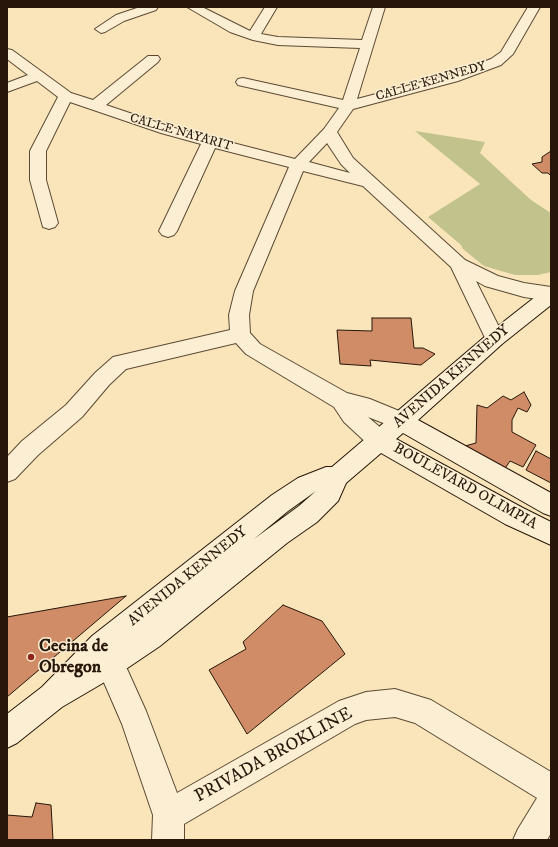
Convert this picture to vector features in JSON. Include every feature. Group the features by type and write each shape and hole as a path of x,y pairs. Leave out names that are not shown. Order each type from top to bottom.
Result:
{"street":[{"path":"101,30 115,20 152,7"},
{"path":"193,7 234,29 253,36 278,41 366,44"},
{"path":"253,36 271,7"},
{"path":"342,401 253,349 240,335 239,315 244,291 297,166 329,132 348,106 366,44 379,7"},
{"name":"CALLE KENNEDY","path":"348,106 453,78 496,62 506,54 534,7"},
{"name":"CALLE NAYARIT","path":"7,53 66,96 166,130 297,166 369,183"},
{"path":"95,106 153,59"},
{"path":"7,88 37,76"},
{"path":"243,82 348,106"},
{"path":"49,223 38,180 38,151 66,96"},
{"path":"329,132 336,146 347,161 369,183 459,264 492,281 524,290 551,294"},
{"path":"168,231 210,142"},
{"path":"459,264 495,339"},
{"name":"AVENIDA KENNEDY","path":"7,732 106,654 150,636 191,590 325,500 330,494 337,477 495,339 551,294"},
{"path":"7,472 30,448 74,411 102,379 120,363 240,335"},
{"name":"BOULEVARD OLIMPIA","path":"342,401 362,404 401,421 551,505"},
{"name":"BOULEVARD OLIMPIA","path":"342,401 352,416 380,441 514,516 551,534"},
{"path":"106,654 136,721 168,828"},
{"name":"PRIVADA BROKLINE","path":"168,828 349,711 366,706 395,703 421,710 551,789"},
{"path":"528,840 551,804"}],"green space":[{"path":"415,131 485,142 480,153 531,200 551,213 551,272 538,275 515,275 484,266 428,217 480,184"}],"building":[{"path":"551,151 551,176 548,173 542,173 532,164 542,162 542,157"},
{"path":"372,318 411,318 414,348 423,348 435,354 421,365 370,360 371,366 340,364 337,330 372,331"},
{"path":"524,392 531,405 527,412 518,408 512,420 512,432 536,445 523,467 510,461 502,473 465,446 476,443 477,405 487,408 503,396 511,400"},
{"path":"536,451 551,459 551,483 526,470"},
{"name":"Cecina de Obregon","path":"126,596 7,697 7,617"},
{"path":"283,605 322,621 345,654 247,734 209,670 246,649 243,642"},
{"path":"36,803 51,805 53,840 7,840 7,815 32,817"}],"place":[{"name":"Cecina de Obregon","path":"31,657"}]}
